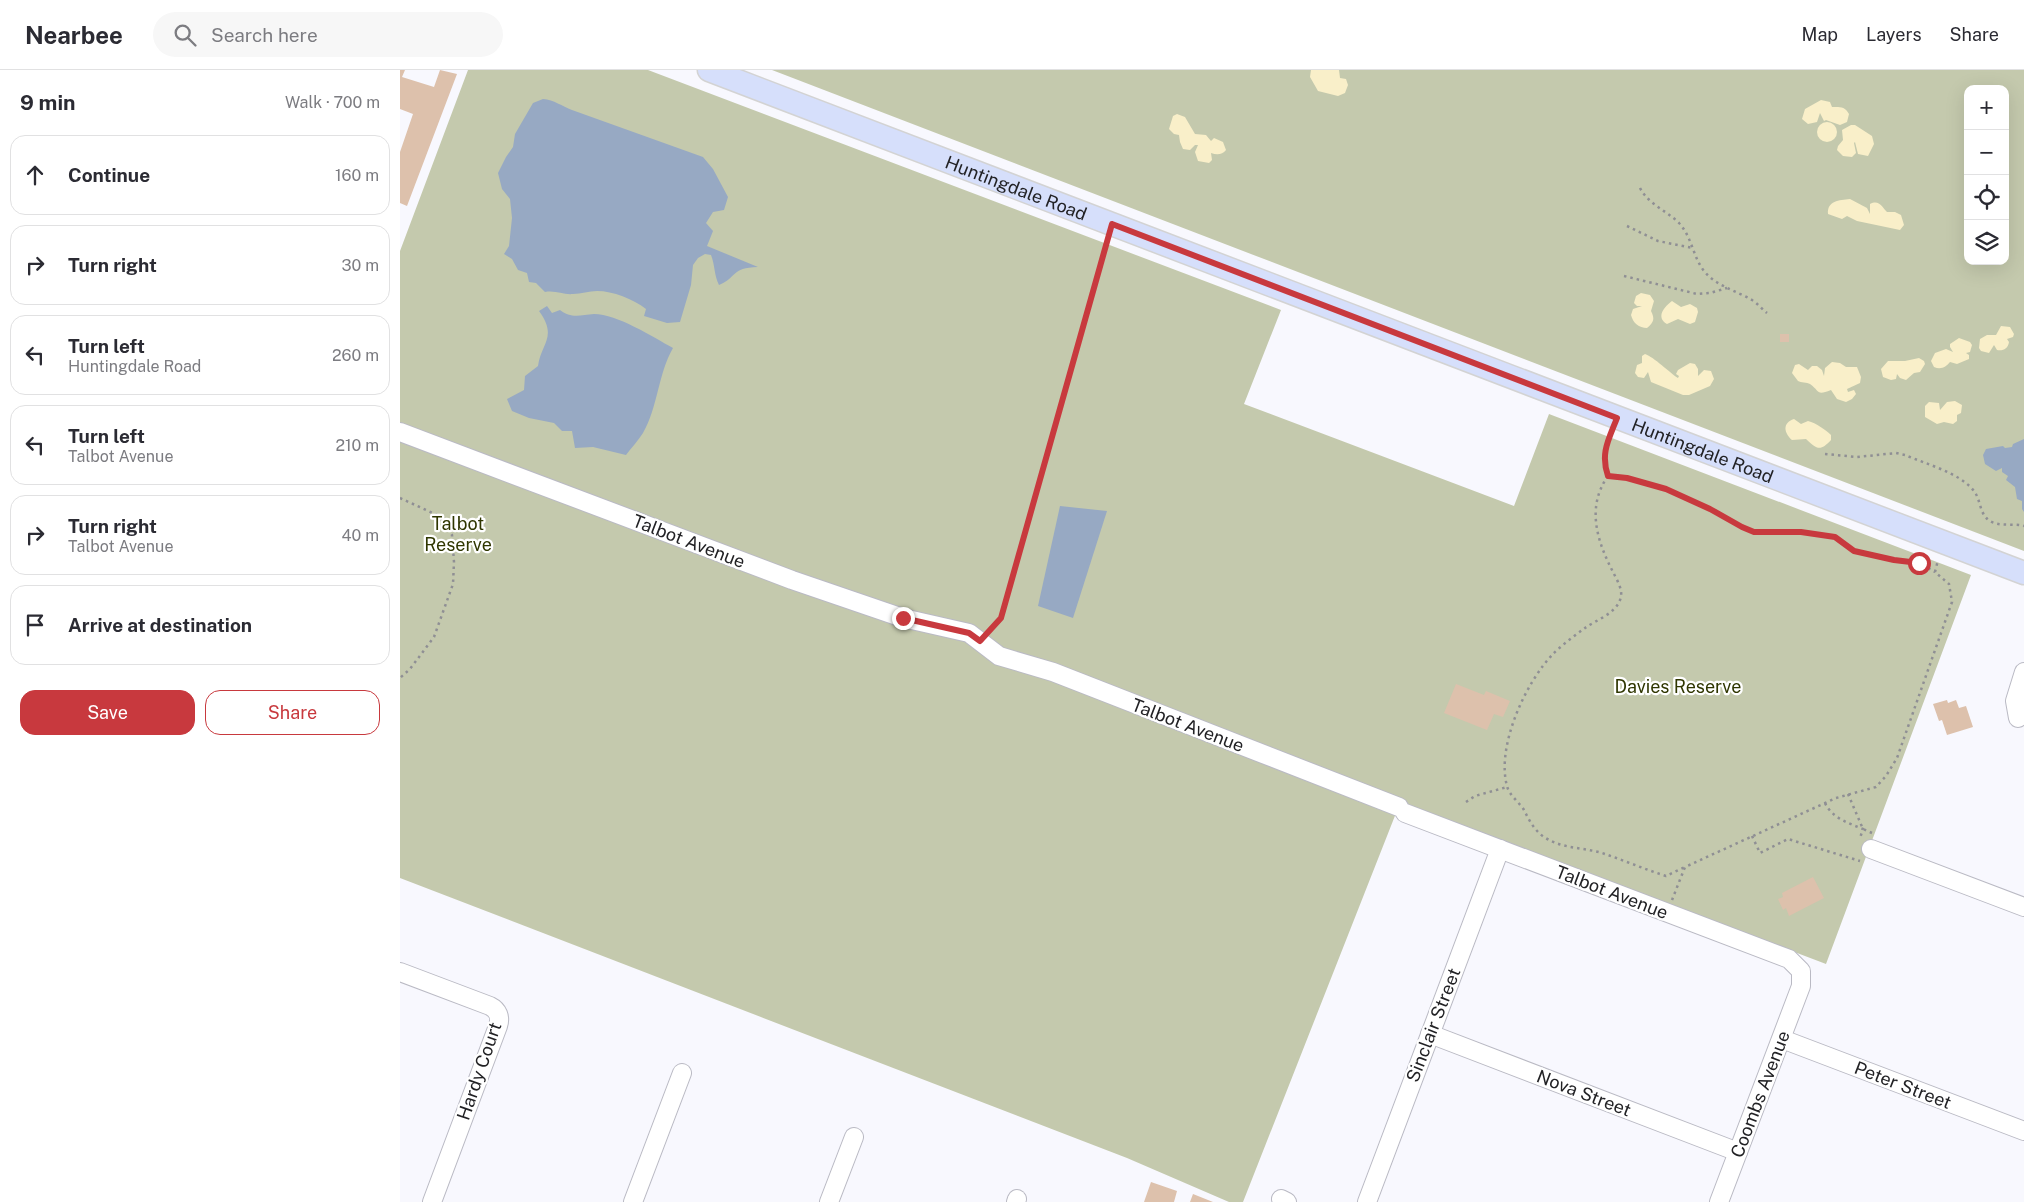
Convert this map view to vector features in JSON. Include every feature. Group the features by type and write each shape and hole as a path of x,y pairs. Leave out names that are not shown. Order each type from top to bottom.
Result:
{"main road":[{"name":"Huntingdale Road","path":"709,70 2024,573"}],"street":[{"name":"Talbot Avenue","path":"400,432 792,580 903,618 969,633 999,656 1053,672 1500,849 1789,959 1801,971 1801,986"},
{"path":"2018,718 2015,702 2024,672"},
{"name":"Sinclair Street","path":"1367,1202 1500,849"},
{"path":"1871,849 2024,907"},
{"name":"Hardy Court","path":"400,972 490,1006 496,1010 499,1018 498,1026 432,1202"},
{"name":"Coombs Avenue","path":"1719,1202 1801,986"},
{"name":"Nova Street","path":"1430,1034 1738,1152"},
{"name":"Peter Street","path":"1782,1039 2024,1131"},
{"path":"633,1202 682,1074"},
{"path":"829,1202 854,1137"}],"path":[{"path":"1640,188 1652,204 1680,223 1686,232 1702,269 1710,277 1753,301 1767,313"},
{"path":"980,641 1001,618 1112,224"},
{"path":"1627,226 1658,241 1693,248"},
{"path":"1624,276 1697,294 1710,293 1727,288"},
{"path":"1608,476 1604,465 1605,450 1617,418"},
{"path":"1825,454 1857,457 1896,453 1905,455 1962,480 1976,493 1982,513 1995,524 2024,526"},
{"path":"1608,476 1627,478 1666,489 1754,532 1801,532 1835,537 1854,551 1894,560 1919,563 1935,572 1949,584 1952,602 1897,758 1886,776 1876,787 1848,794 1825,803 1666,876 1602,853 1561,846 1543,836 1527,819 1524,810 1507,787 1505,768 1508,742 1532,680 1553,654 1613,610 1621,600 1621,589 1598,538 1596,509 1601,487 1608,476"},
{"path":"400,498 439,516 452,535 454,562 453,584 434,638 410,669 400,678"},
{"path":"1935,572 1938,560"},
{"path":"1466,802 1475,796 1507,787"},
{"path":"1848,794 1862,829"},
{"path":"1752,836 1760,853 1788,839 1864,862 1871,849 1875,834 1842,820 1829,812 1825,803"},
{"path":"1667,913 1685,867"}],"green space":[{"path":"468,70 648,70 1281,310 1244,404 1514,506 1549,414 1971,575 1826,964 1400,803 1243,1202 1229,1202 1127,1158 400,878 400,251"},
{"path":"772,70 2024,70 2024,551"}],"sand":[{"path":"1311,70 1339,70 1340,78 1346,79 1348,85 1345,93 1338,96 1318,91 1310,77"},
{"path":"1821,100 1830,102 1832,107 1846,110 1849,114 1847,122 1840,125 1824,121 1820,113 1817,122 1808,124 1802,119 1805,109"},
{"path":"1177,114 1185,117 1195,134 1206,135 1211,141 1214,138 1223,142 1226,150 1219,154 1211,153 1212,160 1209,163 1198,161 1195,152 1198,145 1195,145 1190,150 1183,149 1179,135 1174,134 1169,129 1173,116"},
{"path":"1827,122 1834,125 1837,132 1834,139 1827,142 1820,139 1817,132 1820,125"},
{"path":"1855,125 1872,136 1874,144 1868,156 1858,154 1855,142 1856,153 1852,157 1843,156 1837,150 1843,140 1842,130"},
{"path":"1850,199 1867,208 1870,214 1870,204 1876,202 1887,212 1895,212 1901,215 1904,225 1900,230 1857,221 1847,216 1842,219 1828,214 1829,206 1834,202"},
{"path":"1641,293 1650,295 1654,301 1651,311 1653,320 1647,328 1637,325 1631,315 1633,309 1642,306 1637,306 1634,303 1636,296"},
{"path":"1672,301 1681,307 1690,304 1697,308 1698,312 1695,322 1690,324 1678,319 1667,324 1663,321 1662,312"},
{"path":"2001,326 2010,327 2014,334 2013,337 2007,339 2009,342 2006,348 1997,350 1994,345 1989,353 1981,351 1979,348 1980,339 1987,335 1996,335"},
{"path":"1959,338 1970,342 1972,345 1970,352 1966,353 1969,355 1969,359 1957,364 1950,362 1941,368 1934,367 1931,361 1935,353 1946,349 1953,352 1950,344"},
{"path":"1645,354 1678,378 1679,376 1676,374 1678,370 1690,363 1695,364 1698,369 1698,376 1704,370 1711,371 1714,379 1710,386 1689,395 1683,395 1651,382 1648,372 1644,378 1638,377 1635,373 1637,365 1642,363 1642,356"},
{"path":"1919,358 1925,364 1920,372 1914,373 1906,380 1900,378 1897,374 1896,379 1891,380 1883,377 1881,369 1888,361 1905,361"},
{"path":"1832,362 1840,363 1846,367 1857,367 1861,377 1860,383 1847,389 1848,392 1854,390 1856,394 1846,402 1837,399 1831,390 1820,393 1810,384 1798,381 1792,373 1795,365 1799,364 1808,370 1812,366 1817,366 1822,370 1824,376 1825,368"},
{"path":"1955,401 1962,405 1961,413 1957,415 1957,421 1953,424 1944,422 1937,424 1925,417 1925,406 1929,402 1939,403 1940,410 1947,402"},
{"path":"1794,419 1801,424 1808,421 1817,425 1831,435 1831,440 1821,448 1818,448 1806,439 1792,440 1787,434 1786,426"}],"water":[{"path":"543,99 703,157 713,169 728,197 724,210 713,212 706,223 713,231 707,246 758,267 738,271 719,285 711,255 705,254 698,258 693,265 691,285 680,322 667,323 644,316 646,309 641,305 616,294 603,291 576,294 545,292 536,283 529,282 527,273 518,270 512,259 504,254 509,246 512,218 510,199 502,189 498,173 513,147 515,134 533,103"},
{"path":"547,306 552,313 560,310 568,315 594,314 613,318 635,327 673,348 664,369 648,423 641,436 626,455 593,447 575,448 572,431 562,431 554,423 529,418 512,411 507,399 524,390 525,376 538,366 547,340 547,327 539,311"},
{"path":"2024,439 2024,512 2022,501 2017,499 2015,487 2006,480 2008,476 2002,472 2002,468 1996,471 1985,464 1983,455 1986,449 2003,446 2005,448 2012,447 2013,444"},
{"path":"1060,506 1107,511 1073,618 1038,606"}],"building":[{"path":"400,70 405,70 402,77 434,87 440,70 457,74 407,206 400,203 400,152 413,114 400,109"},
{"path":"1780,334 1789,334 1789,342 1780,342"},
{"path":"1456,684 1484,695 1486,691 1510,701 1503,717 1494,714 1487,730 1444,713"},
{"path":"1947,700 1948,703 1956,700 1959,708 1966,706 1973,727 1947,735 1942,720 1939,721 1933,704"},
{"path":"1813,877 1824,898 1789,916 1786,908 1783,910 1778,899 1783,897 1782,893"},
{"path":"1151,1182 1177,1191 1174,1202 1144,1202"},
{"path":"1193,1194 1213,1202 1190,1202"}],"route":[{"path":"903,618 969,633 980,641 1001,618 1112,224 1617,418 1605,450 1604,465 1608,476 1627,478 1666,489 1754,532 1801,532 1835,537 1854,551 1894,560 1919,563"}],"park label":[{"name":"Talbot Reserve","path":"458,533"},
{"name":"Davies Reserve","path":"1678,686"}]}
